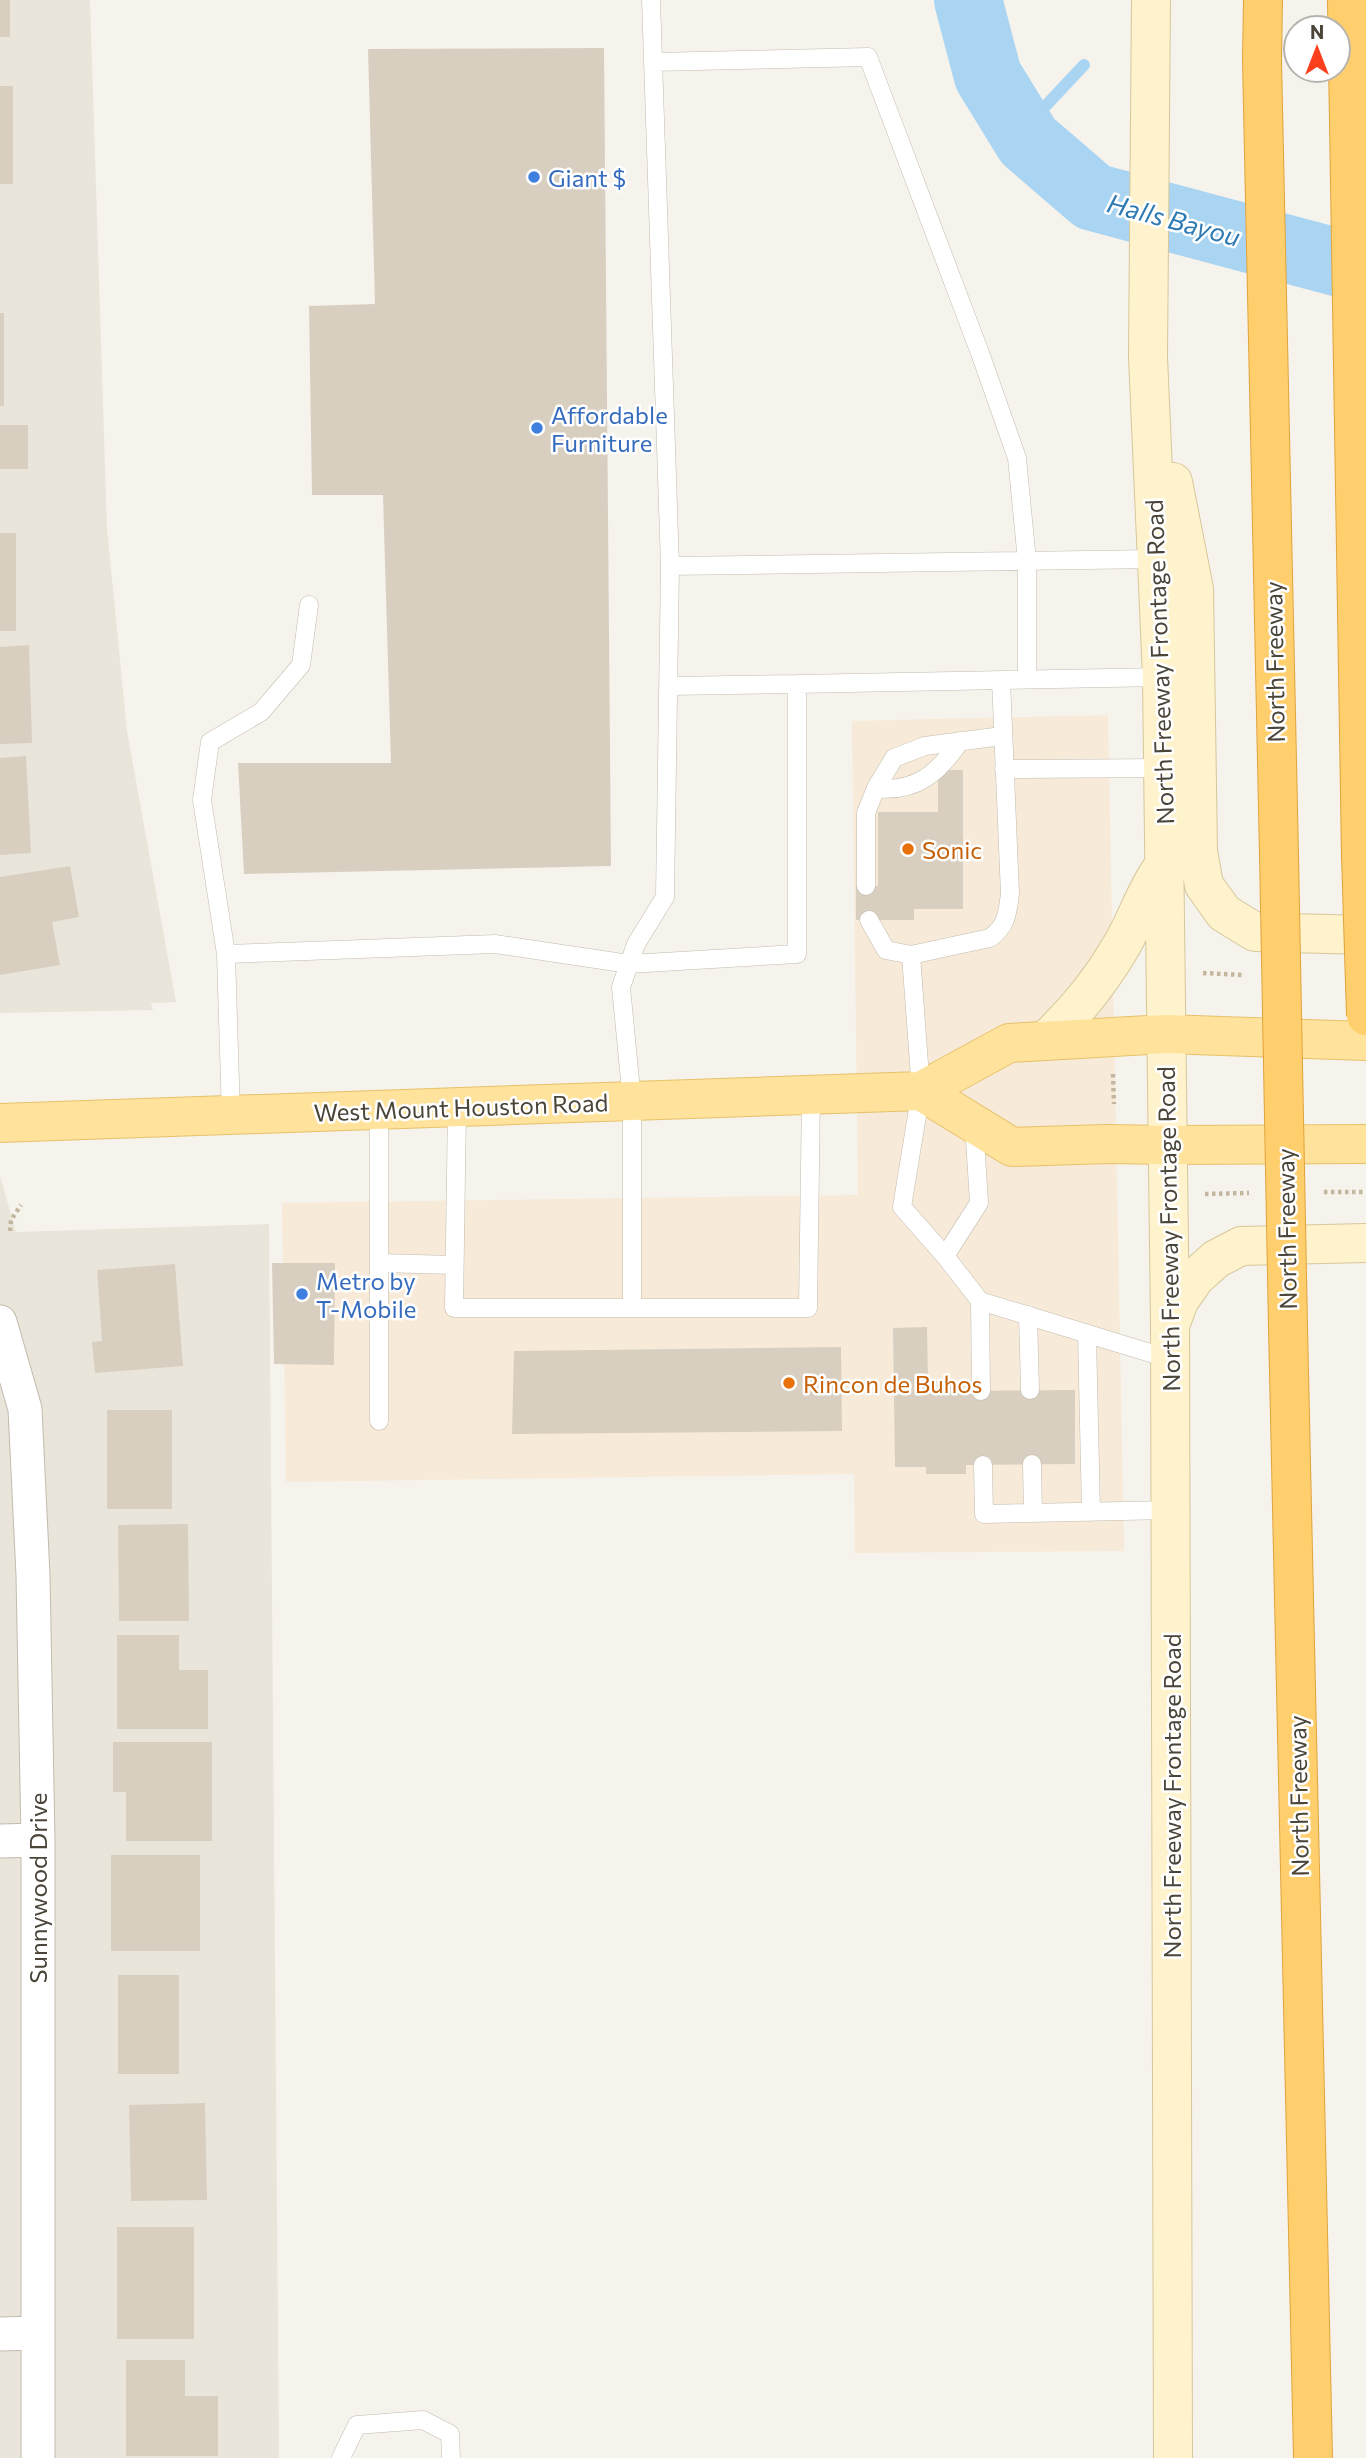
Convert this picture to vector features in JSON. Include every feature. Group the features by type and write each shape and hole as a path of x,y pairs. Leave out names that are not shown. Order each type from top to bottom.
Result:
{"highway":[{"name":"North Freeway","path":"1263,0 1262,60 1313,2458"},
{"path":"1347,0 1366,1016"},
{"path":"1296,2458 1309,2320"}],"main road":[{"name":"North Freeway Frontage Road","path":"1152,0 1148,357 1161,677 1168,1145 1173,2458"},
{"path":"1148,357 1194,589 1198,851 1204,885 1224,913 1255,932 1366,935"},
{"path":"1045,1041 1072,1015 1096,986 1121,948 1155,879 1164,867"},
{"name":"West Mount Houston Road","path":"0,1123 921,1091 1009,1043 1165,1034 1366,1041"},
{"path":"921,1091 1012,1147 1107,1144 1366,1144"},
{"path":"1170,1343 1179,1301 1195,1278 1216,1259 1241,1246 1366,1243"}],"street":[{"name":"Sunnywood Drive","path":"0,1322 25,1409 33,1575 38,1840 38,2458"},
{"path":"0,1841 38,1840"},
{"path":"0,2334 37,2333"}],"lane":[{"path":"632,1308 632,1101 621,987 636,944 665,897 669,685 670,566 651,0"},
{"path":"653,62 868,57 1017,458 1027,561 1027,679"},
{"path":"670,566 1157,559"},
{"path":"231,1115 226,954 202,800 210,742 261,712 301,665 309,605"},
{"path":"669,685 1161,677"},
{"path":"869,920 886,950 911,955 990,938 1004,924 1010,894 1001,680"},
{"path":"226,954 495,944 629,964 797,954 797,684"},
{"path":"866,886 866,813 876,788 894,758 925,746 1002,736"},
{"path":"876,788 892,790 911,787 948,761 960,741"},
{"path":"1004,769 1163,768"},
{"path":"911,955 921,1091 902,1207 945,1255 980,1301 1087,1334 1170,1343"},
{"path":"457,1107 454,1308 808,1308 811,1095"},
{"path":"379,1110 379,1421"},
{"path":"945,1255 979,1203 974,1124"},
{"path":"379,1262 454,1265"},
{"path":"980,1301 981,1391"},
{"path":"1028,1315 1030,1390"},
{"path":"1087,1334 1091,1512"},
{"path":"1032,1464 1033,1513"},
{"path":"983,1465 984,1514 1170,1510"},
{"path":"341,2458 357,2426 423,2420 450,2434 451,2458"}],"path":[{"path":"1112,1068 1114,1104"},
{"path":"10,1231 11,1220 21,1205"}],"shaded area":[{"path":"0,0 90,0 107,528 127,731 176,1002 151,1003 153,1010 0,1013"},
{"path":"1108,715 1124,1551 855,1553 854,1474 286,1482 282,1203 858,1195 852,721"},
{"path":"0,1176 16,1232 269,1224 279,2458 0,2458"}],"building":[{"path":"0,0 10,0 10,37 0,37"},
{"path":"604,48 611,866 244,874 238,763 391,763 383,495 312,495 309,306 375,304 368,49"},
{"path":"0,86 13,86 13,184 0,184"},
{"path":"0,313 4,313 4,406 0,406"},
{"path":"0,425 28,425 28,469 0,469"},
{"path":"0,533 16,533 16,631 0,631"},
{"path":"29,645 32,743 0,744 0,647"},
{"path":"26,756 31,853 0,855 0,758"},
{"path":"938,770 963,770 963,909 914,909 914,920 856,920 856,886 878,886 878,812 938,812"},
{"path":"70,866 79,917 52,922 60,965 0,975 0,877"},
{"path":"272,1263 335,1263 334,1365 274,1364"},
{"path":"175,1264 183,1366 95,1373 92,1342 102,1341 97,1270"},
{"path":"927,1327 928,1381 953,1381 953,1391 1075,1390 1075,1464 966,1465 966,1474 926,1474 926,1467 895,1467 893,1328"},
{"path":"841,1347 842,1431 512,1434 514,1351"},
{"path":"107,1410 172,1410 172,1509 107,1509"},
{"path":"188,1524 189,1621 119,1621 118,1525"},
{"path":"117,1635 179,1635 179,1670 208,1670 208,1729 117,1729"},
{"path":"113,1742 212,1742 212,1841 126,1841 126,1792 113,1792"},
{"path":"111,1855 200,1855 200,1951 111,1951"},
{"path":"118,1975 179,1975 179,2074 118,2074"},
{"path":"205,2103 207,2200 131,2201 129,2105"},
{"path":"117,2227 194,2227 194,2339 117,2339"},
{"path":"126,2360 185,2360 185,2396 218,2396 218,2456 126,2456"}],"waterway":[{"name":"Halls Bayou","path":"968,0 988,76 1028,141 1093,197 1366,270"},
{"path":"1022,131 1084,65"}],"place":[{"name":"Giant $","path":"534,177"},
{"name":"Affordable Furniture","path":"537,428"},
{"name":"Sonic","path":"908,849"},
{"name":"Metro by T-Mobile","path":"302,1294"},
{"name":"Rincon de Buhos","path":"789,1383"}]}
